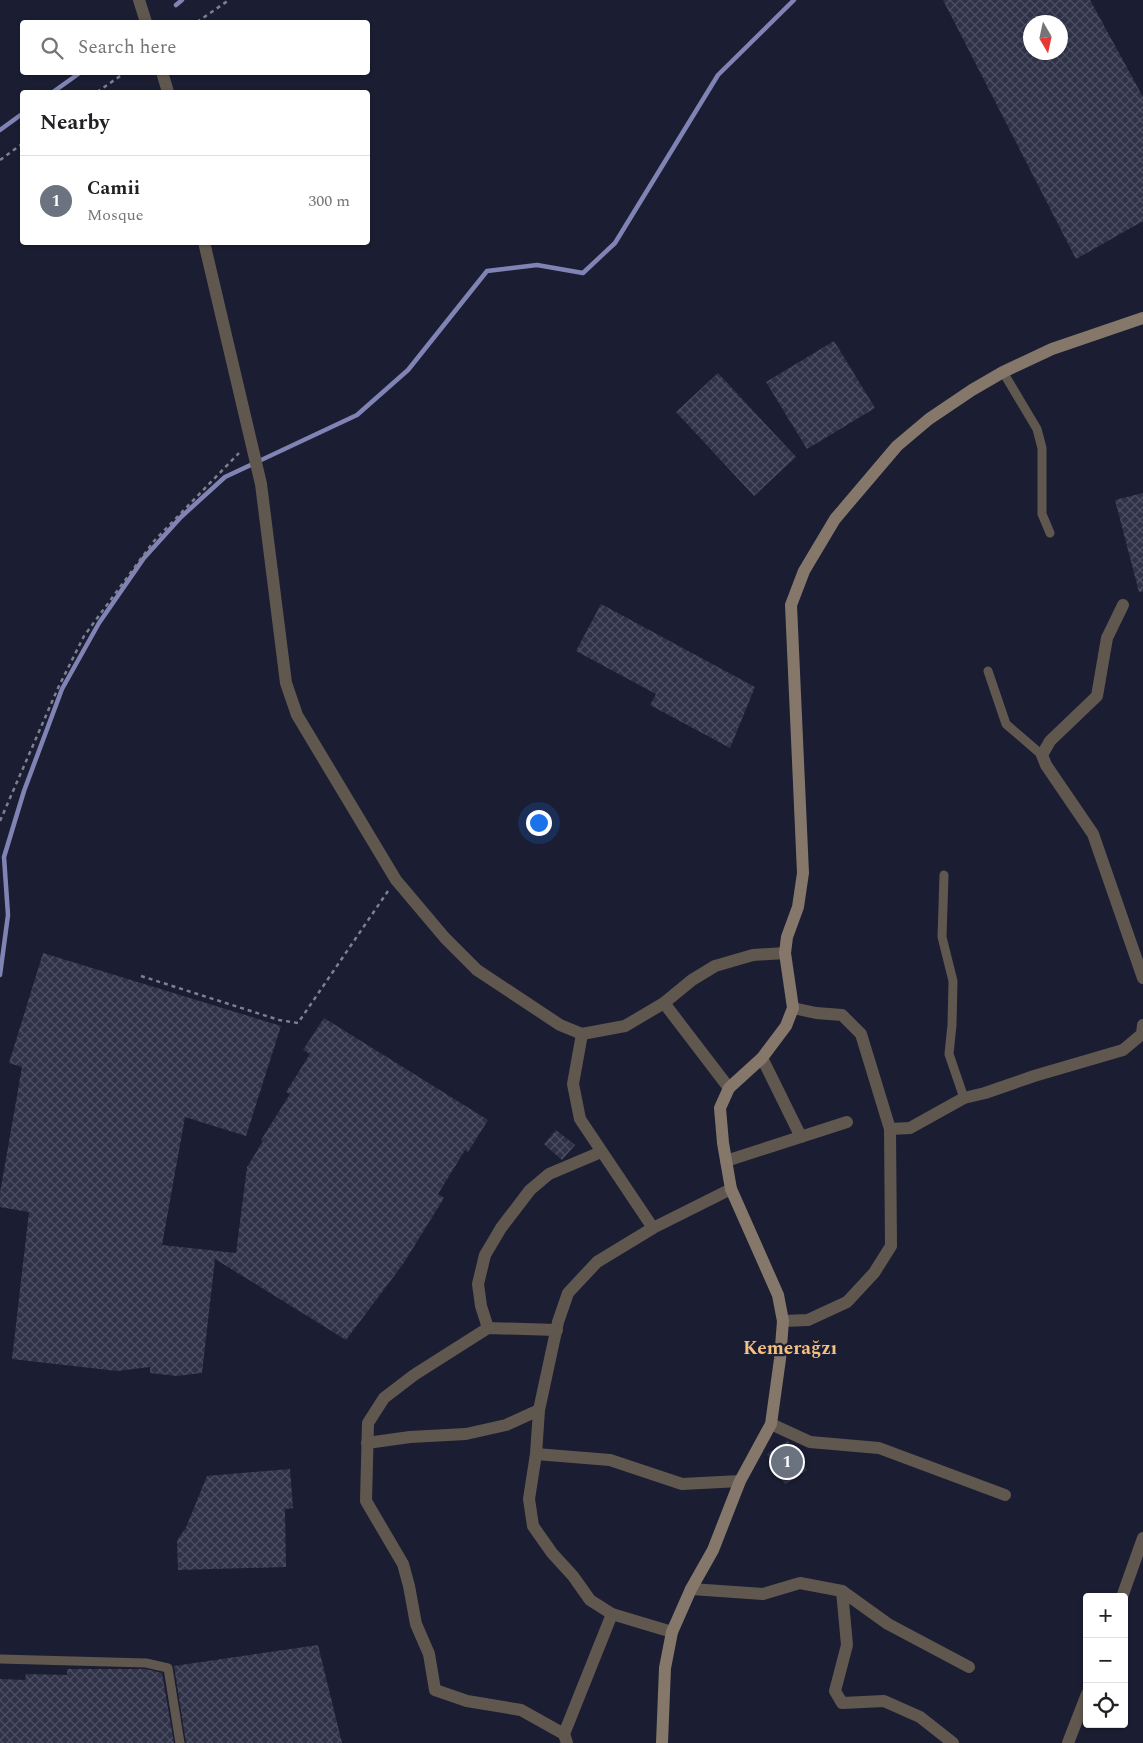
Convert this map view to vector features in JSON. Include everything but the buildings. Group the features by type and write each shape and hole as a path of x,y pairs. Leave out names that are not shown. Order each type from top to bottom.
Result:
{"street":[{"path":"139,0 145,20"},
{"path":"163,75 167,90"},
{"path":"205,245 261,484 286,682 296,715 396,880 445,938 478,970 560,1025 582,1034 625,1026 664,1003 692,980 715,966 753,954 785,953"},
{"path":"662,1743 666,1668 672,1632 690,1589 713,1550 740,1481 771,1424 780,1359 783,1320 778,1295 731,1189 720,1108 729,1088 762,1058 786,1026 793,1008 785,953 787,936 798,907 803,873 790,605 804,570 835,519 897,446 929,419 1003,372 1052,349 1143,318"},
{"path":"1123,605 1107,638 1096,696 1050,741 1042,755 1046,765 1093,834 1143,978"},
{"path":"664,1003 729,1088"},
{"path":"783,1320 808,1320 846,1302 874,1273 891,1246 890,1129 861,1034 842,1016 793,1008"},
{"path":"890,1129 910,1128 964,1098 1123,1050 1143,1032"},
{"path":"582,1034 573,1084 580,1119 653,1228"},
{"path":"762,1058 801,1137"},
{"path":"726,1161 847,1122"},
{"path":"488,1328 481,1306 478,1284 484,1255 500,1228 530,1190 549,1174 602,1152"},
{"path":"672,1632 612,1614 590,1600 573,1576 552,1554 533,1526 529,1499 540,1410 557,1330 568,1293 597,1262 653,1228 731,1189"},
{"path":"557,1330 488,1328 414,1375 384,1398 368,1423 366,1501 403,1564 416,1624 429,1654 435,1690 467,1701 521,1710 566,1739 612,1614"},
{"path":"367,1443 410,1437 466,1434 506,1425 540,1410"},
{"path":"771,1424 810,1442 879,1448 1005,1495"},
{"path":"536,1454 610,1460 682,1484 740,1481"},
{"path":"1123,1593 1143,1538"},
{"path":"690,1589 763,1594 800,1584 842,1591 888,1624 969,1668"},
{"path":"842,1591 847,1645 835,1691 842,1703 884,1701 920,1717 953,1743"},
{"path":"1068,1743 1083,1704"}],"lane":[{"path":"1003,372 1037,429 1042,448 1042,514 1050,533"},
{"path":"988,671 1006,724 1042,755"},
{"path":"944,875 942,937 953,981 949,1054 964,1098"},
{"path":"0,1659 146,1663 168,1668 180,1743"}],"path":[{"path":"200,20 230,0"},
{"path":"100,90 122,75"},
{"path":"0,160 20,145"},
{"path":"0,821 58,688 84,636 154,541 251,443"},
{"path":"140,976 279,1020 298,1023 396,880"}],"waterway":[{"path":"176,5 182,0"},
{"path":"0,975 8,915 4,857 24,791 62,689 99,623 144,558 181,517 225,477 357,415 408,370 487,271 537,265 583,273 615,243 718,75 794,0"},
{"path":"56,90 77,75"},
{"path":"0,130 20,115"}],"place":[{"name":"Camii","path":"787,1462"}],"district":[{"name":"Kemerağzı","path":"790,1347"}]}
